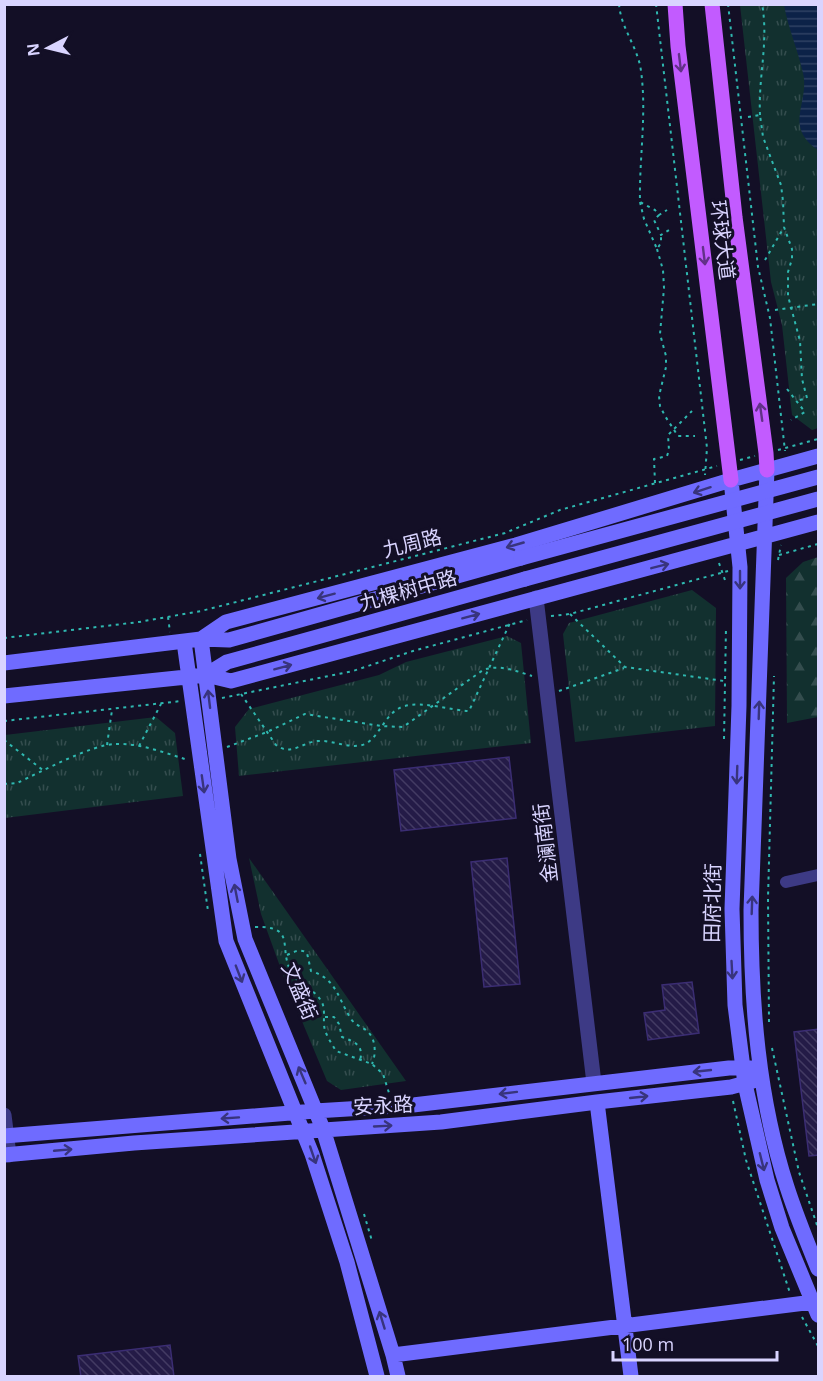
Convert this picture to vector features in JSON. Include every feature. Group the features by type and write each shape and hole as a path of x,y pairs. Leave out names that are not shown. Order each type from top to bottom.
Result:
{"main road":[{"name":"环球大道","path":"675,4 678,46 730,480"},
{"name":"环球大道","path":"712,4 735,217 767,470"},
{"path":"201,639 226,622 516,545 730,480 819,456"},
{"name":"田府北街","path":"767,470 764,537 770,561 751,941 761,1073 771,1127 787,1186 819,1269"},
{"name":"九棵树中路","path":"4,663 201,639 230,640 819,477"},
{"name":"田府北街","path":"730,480 740,567 739,706 731,941 735,1005 745,1084 767,1180 786,1238 816,1309"},
{"name":"九棵树中路","path":"4,696 206,675 227,662 819,499"},
{"path":"206,675 231,681 819,522"},
{"name":"文盛街","path":"201,639 206,675 215,698 229,859 244,939 323,1129 398,1377"},
{"path":"184,642 226,941 304,1131 347,1262 377,1377"},
{"name":"安永路","path":"6,1136 413,1105 729,1068 743,1068 761,1073"},
{"name":"安永路","path":"7,1155 323,1129 441,1122 745,1084 761,1073"},
{"path":"597,1102 632,1377"},
{"path":"393,1355 626,1326 816,1309"}],"street":[{"name":"金澜南街","path":"536,598 594,1083"},
{"path":"786,882 819,875"},
{"path":"4,1115 7,1155"}],"path":[{"path":"620,4 624,27 637,52 641,72 640,202 663,270 664,288 660,334 666,356 666,367 659,396 660,406 678,436 695,436"},
{"path":"656,4 707,448 703,490"},
{"path":"728,4 758,267 775,348 786,465"},
{"path":"762,4 766,26 759,96 760,115 764,137 781,185 784,227 792,249 787,285 800,341 802,379 807,398 796,401"},
{"path":"748,117 760,115"},
{"path":"640,202 655,210 659,215"},
{"path":"657,249 661,243 661,235 654,220 667,210"},
{"path":"765,260 784,227"},
{"path":"661,235 669,230"},
{"path":"775,310 819,304"},
{"path":"787,389 805,412 791,420"},
{"path":"655,483 654,459 667,456 668,435 692,411"},
{"name":"九周路","path":"4,638 139,622 201,611 505,533 560,510 819,439"},
{"path":"770,561 779,555 784,532"},
{"path":"770,561 779,555 819,544"},
{"path":"223,708 215,698 353,671 510,623 570,614 740,567"},
{"path":"570,614 625,667"},
{"path":"241,694 276,745 283,750 319,741 359,745 367,743 392,712 405,706 430,706 469,711 510,623"},
{"path":"226,737 228,747 305,714 381,726 403,727 430,706 490,667 504,667 532,676"},
{"path":"559,691 625,667 725,681"},
{"path":"770,1025 768,898 774,669"},
{"path":"4,721 192,700"},
{"path":"139,746 161,704"},
{"path":"107,745 112,710"},
{"path":"4,740 44,771"},
{"path":"4,784 17,783 107,745 139,746 188,760"},
{"path":"255,936 253,927 271,927 280,932 286,942 290,970 321,1000 325,1017 324,1028 336,1051 372,1064 383,1074 389,1093"},
{"path":"287,955 298,950 308,954 310,971 320,974 340,994 349,1016 356,1026 369,1033 375,1046 375,1059 372,1064"},
{"path":"325,1017 334,1017 339,1024 342,1037 360,1046 363,1052 360,1061"},
{"path":"771,1046 799,1172 819,1228"},
{"path":"361,1205 375,1250"}],"green space":[{"path":"740,5 818,5 818,428 812,430 792,415 782,325 771,282"},
{"path":"818,557 818,717 787,723 786,578 803,562"},
{"path":"692,590 716,608 715,726 575,742 563,634 569,623"},
{"path":"507,636 521,643 531,743 239,776 235,727 249,709 379,675 406,662"},
{"path":"156,717 175,733 183,796 5,818 5,735"},
{"path":"249,858 406,1081 341,1090 327,1081 286,983 261,914"}],"water":[{"path":"784,5 818,5 818,150 802,132 800,114 804,84 803,73"}],"building":[{"path":"509,757 516,818 401,831 394,770"},
{"path":"507,858 520,984 484,987 471,862"},
{"path":"692,982 699,1033 648,1040 644,1013 665,1010 662,985"},
{"path":"819,1029 819,1155 809,1156 794,1032"},
{"path":"170,1345 174,1377 81,1377 78,1356"}]}
